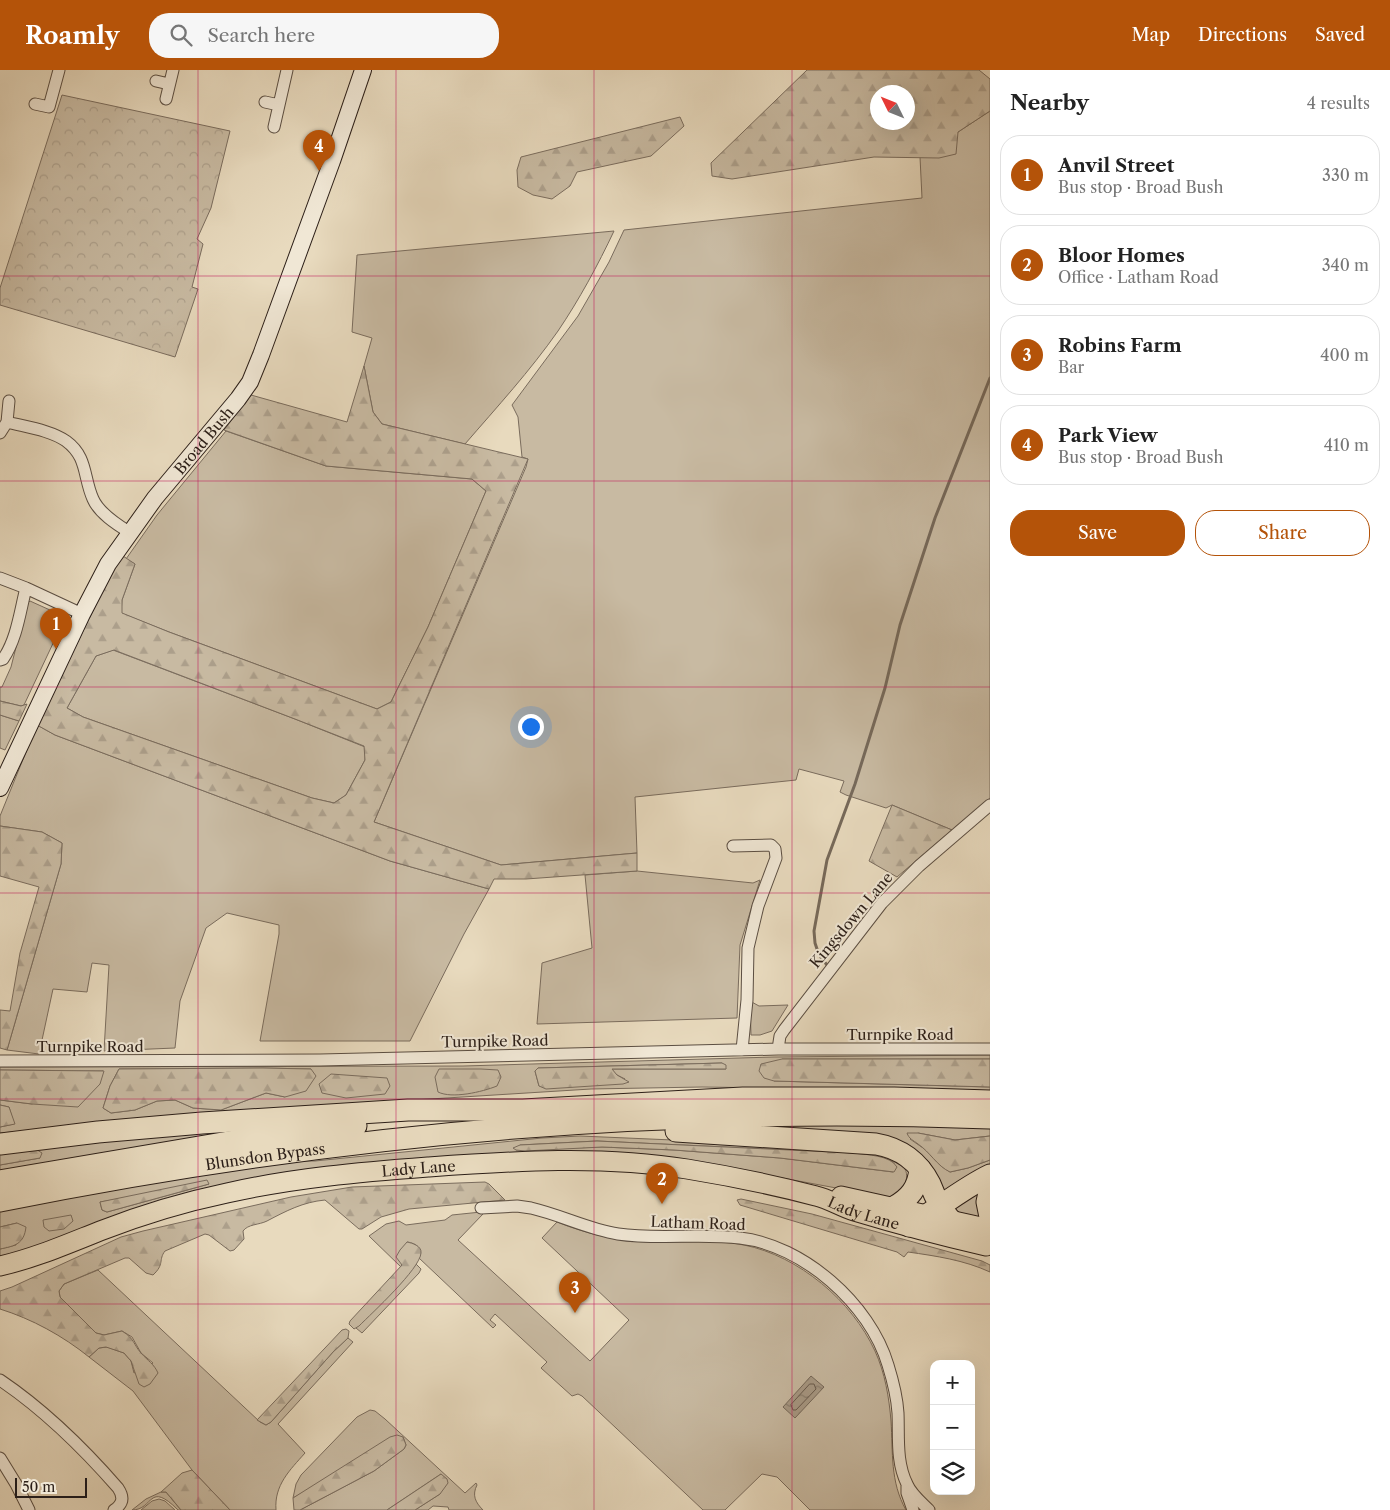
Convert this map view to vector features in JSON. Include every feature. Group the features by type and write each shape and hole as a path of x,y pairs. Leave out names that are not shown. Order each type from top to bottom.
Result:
{"highway":[{"path":"527,1118 743,1098 894,1098 990,1101"},
{"path":"0,1144 98,1132 321,1114 408,1110 876,1144 900,1151 920,1169 929,1183 940,1213 964,1230 990,1241"},
{"path":"527,1118 881,1115 990,1118"},
{"name":"Blunsdon Bypass","path":"0,1181 252,1138 527,1118"},
{"name":"Blunsdon Bypass","path":"0,1202 154,1172 527,1118"},
{"path":"894,1206 911,1195 917,1184 920,1169"},
{"path":"909,1226 940,1213 971,1185 990,1176"},
{"path":"990,1188 987,1202 990,1217"}],"main road":[{"name":"Broad Bush","path":"0,788 82,614 108,564 129,532 168,482 238,399 254,374 332,161 363,70"},
{"name":"Lady Lane","path":"0,1266 28,1259 126,1222 219,1194 272,1184 415,1168 576,1160 626,1162 688,1169 819,1197 842,1207 990,1247"},
{"name":"Lady Lane","path":"819,1197 839,1196 940,1213 990,1228"},
{"name":"Lady Lane","path":"0,1275 28,1259"}],"street":[{"path":"35,104 49,107 59,70"},
{"path":"166,98 173,70"},
{"path":"274,127 288,70"},
{"path":"156,81 169,84"},
{"path":"265,102 279,105"},
{"path":"0,433 7,422 9,401"},
{"path":"7,422 58,436 72,446 82,461 93,500 108,516 129,532"},
{"path":"0,578 82,614"},
{"path":"0,660 6,655 12,640 26,588"},
{"name":"Kingsdown Lane","path":"778,1049 780,1036 784,1030 882,903 919,866 990,805"},
{"path":"733,846 771,845 775,849 776,858 758,906 748,948 747,1000 742,1050"},
{"name":"Turnpike Road","path":"0,1061 320,1060 778,1049 990,1049"},
{"name":"Latham Road","path":"481,1208 516,1206 531,1208 618,1234 742,1238 778,1249 813,1267 838,1287 858,1309 870,1326 887,1361 898,1412 900,1458 907,1493 913,1510"},
{"path":"0,1380 25,1398 58,1427 115,1484 122,1496 120,1505 114,1510"},
{"path":"0,1458 29,1510"},
{"name":"Latham Road","path":"907,1486 929,1510"}],"green space":[{"path":"807,70 979,70 990,79 990,111 958,132 956,154 939,158 874,157 732,179 712,176 711,163"},
{"path":"62,95 230,131 211,208 197,239 203,244 192,287 198,289 175,357 0,305 0,288"},
{"path":"990,111 990,798 952,830 892,805 886,808 846,795 840,792 844,781 799,769 796,780 635,797 637,853 501,865 374,822 526,467 528,459 522,457 518,417 512,405 578,316 609,262 624,230 922,198 920,157"},
{"path":"680,117 684,126 651,156 577,172 570,186 552,199 533,195 518,187 517,170 521,157"},
{"path":"614,231 588,282 558,331 525,375 465,444 382,424 373,412 364,366 372,338 352,332 357,255"},
{"path":"364,366 373,412 382,424 528,459 374,822 501,865 637,853 637,871 526,879 494,879 489,889 390,861 55,735 37,725 113,570 123,556 135,564 122,600 122,613 377,709 391,702 428,627 486,491 472,479 326,466 224,430 251,395 347,422","holes":["114,650 364,746 365,760 346,795 334,803 312,798 83,717 67,708 96,656"]},
{"path":"226,431 326,466 472,479 486,491 428,627 391,702 377,709 121,613 122,600 135,564 126,559 157,515"},
{"path":"30,601 61,615 64,620 24,705 21,706 0,701 0,687 2,687 11,667 27,604"},
{"path":"113,650 365,747 365,760 346,795 334,803 312,798 83,717 67,708 96,656"},
{"path":"0,701 21,706 27,704 19,721 0,715"},
{"path":"0,715 19,721 5,750 0,748"},
{"path":"37,725 55,735 390,861 489,889 410,1041 260,1041 279,925 227,913 206,928 180,1001 175,1048 104,1051 109,965 92,963 87,992 53,989 39,1054 7,1050 61,864 62,843 42,832 0,826 0,816"},
{"path":"892,805 952,830 897,877 869,861"},
{"path":"0,826 42,832 62,843 61,864 7,1050 0,1048 0,1010 10,1011 20,953 39,887 0,876"},
{"path":"637,871 753,883 760,880 740,945 737,1018 537,1024 542,963 592,948 585,875"},
{"path":"750,1001 759,1006 788,1005 772,1031 760,1035 751,1035"},
{"path":"990,1055 990,1059 782,1059 774,1081 990,1087 990,1091 702,1087 591,1089 334,1105 0,1133 0,1127 14,1124 9,1107 0,1105 0,1100 32,1104 103,1071 0,1070 0,1067 463,1066 774,1057","holes":["722,1063 726,1069 611,1069 625,1079 539,1086 535,1071 538,1068","119,1069 311,1069 285,1097 266,1093 221,1110 193,1108 175,1100 157,1101 135,1110 111,1113 103,1108 110,1086"]},
{"path":"782,1059 990,1059 990,1087 774,1081 764,1078 759,1071 761,1064"},
{"path":"722,1063 726,1065 726,1069 612,1069 617,1075 629,1082 546,1089 539,1086 535,1071 538,1068"},
{"path":"119,1069 311,1069 316,1076 306,1091 285,1097 266,1093 221,1110 193,1108 175,1100 157,1101 135,1110 111,1113 103,1108 110,1086"},
{"path":"439,1069 498,1070 501,1077 497,1086 467,1094 451,1095 438,1092 435,1077"},
{"path":"0,1070 104,1071 100,1084 78,1107 0,1100"},
{"path":"331,1074 387,1078 390,1086 385,1094 346,1098 322,1093 319,1084"},
{"path":"0,1105 9,1107 15,1124 0,1127"},
{"path":"732,1123 990,1125 990,1136 955,1140 918,1133 910,1139 926,1150 941,1166 950,1172 990,1160 990,1171 943,1201 927,1161"},
{"path":"272,1126 0,1173 0,1165 40,1158 0,1151"},
{"path":"907,1133 918,1133 955,1140 990,1136 990,1160 950,1172 910,1138"},
{"path":"580,1136 883,1152 904,1166 907,1176 903,1190 890,1198 707,1164 358,1167 0,1257 0,1249 16,1245 17,1223 0,1227 0,1208 270,1161 315,1161 542,1138","holes":["597,1141 854,1153 881,1157 894,1162 893,1172 780,1158 674,1150 602,1147 516,1150 520,1145","209,1184 107,1212 102,1210 100,1202"]},
{"path":"597,1141 854,1153 884,1158 894,1163 897,1167 894,1172 780,1158 674,1150 602,1147 525,1151 513,1148 520,1145"},
{"path":"34,1148 42,1153 40,1158 0,1165 0,1154"},
{"path":"207,1180 209,1184 107,1212 102,1210 100,1202"},
{"path":"485,1182 505,1200 409,1209 381,1217 362,1229 359,1229 325,1200 317,1201 248,1227 243,1231 244,1239 234,1250 230,1251 205,1234 165,1251 159,1268 153,1275 146,1273 129,1258 125,1258 64,1284 59,1291 60,1297 96,1333 104,1335 122,1331 132,1339 141,1353 155,1367 158,1373 150,1384 144,1387 139,1384 131,1361 124,1353 106,1347 99,1348 89,1357 47,1329 0,1309 0,1291 121,1237 143,1231 291,1197 352,1187"},
{"path":"978,1186 979,1217 962,1216 948,1207"},
{"path":"741,1199 812,1214 982,1261 990,1265 990,1272 960,1261 939,1257 908,1252 904,1257 897,1252 740,1205 737,1200"},
{"path":"481,1212 483,1214 458,1240 590,1361 629,1320 542,1238 557,1222 592,1234 628,1241 710,1242 744,1245 784,1259 804,1270 822,1283 853,1315 875,1351 888,1394 892,1455 897,1489 906,1510 810,1510 777,1477 762,1474 725,1510 703,1510 582,1396 578,1394 572,1396 541,1368 547,1362 495,1314 490,1320 496,1325 493,1328 419,1258 420,1249 416,1245 407,1242 401,1267 369,1236 386,1224 399,1221 406,1225 445,1220 452,1215"},
{"path":"71,1215 73,1221 64,1229 49,1231 44,1227 43,1220"},
{"path":"17,1223 26,1227 21,1241 0,1249 0,1227"},
{"path":"407,1242 420,1248 419,1260 394,1291 354,1329 349,1324 350,1321 402,1265 396,1257"},
{"path":"416,1264 421,1269 419,1273 362,1333 356,1328 399,1285"},
{"path":"98,1270 260,1422 266,1425 271,1422 333,1352 348,1338 353,1342 278,1424 305,1453 280,1485 276,1510 230,1510 192,1470 133,1391 89,1357 99,1348 107,1347 124,1353 131,1361 134,1373 153,1363 141,1353 132,1337 122,1331 104,1335 96,1333 60,1297 59,1291 64,1284"},
{"path":"346,1329 349,1331 348,1338 333,1352 271,1422 266,1425 257,1420 342,1330"},
{"path":"370,1410 375,1411 385,1419 465,1493 476,1483 475,1498 483,1510 449,1510 448,1507 433,1506 428,1510 415,1510 440,1494 441,1474 387,1510 300,1510 374,1471 404,1449 406,1445 403,1437 293,1498 296,1484 301,1475 357,1417"},
{"path":"397,1435 403,1437 406,1445 404,1449 374,1471 300,1510 294,1510 293,1498 390,1437"},
{"path":"192,1470 230,1510 181,1510 166,1492 161,1492 182,1473"},
{"path":"441,1474 447,1479 448,1483 440,1494 415,1510 387,1510"},
{"path":"161,1492 166,1492 181,1510 178,1510 161,1497 156,1497 139,1509 132,1510 146,1499"},
{"path":"159,1499 165,1501 175,1510 141,1510 152,1501"}],"water":[{"path":"811,1376 824,1387 795,1418 783,1407"}],"waterway":[{"path":"827,965 819,955 814,931 827,860 855,784 885,688 900,625 935,518 990,378"}],"place":[{"name":"Park View","path":"319,171"},
{"name":"Anvil Street","path":"56,649"},
{"name":"Bloor Homes","path":"662,1204"},
{"name":"Robins Farm","path":"575,1313"}]}
